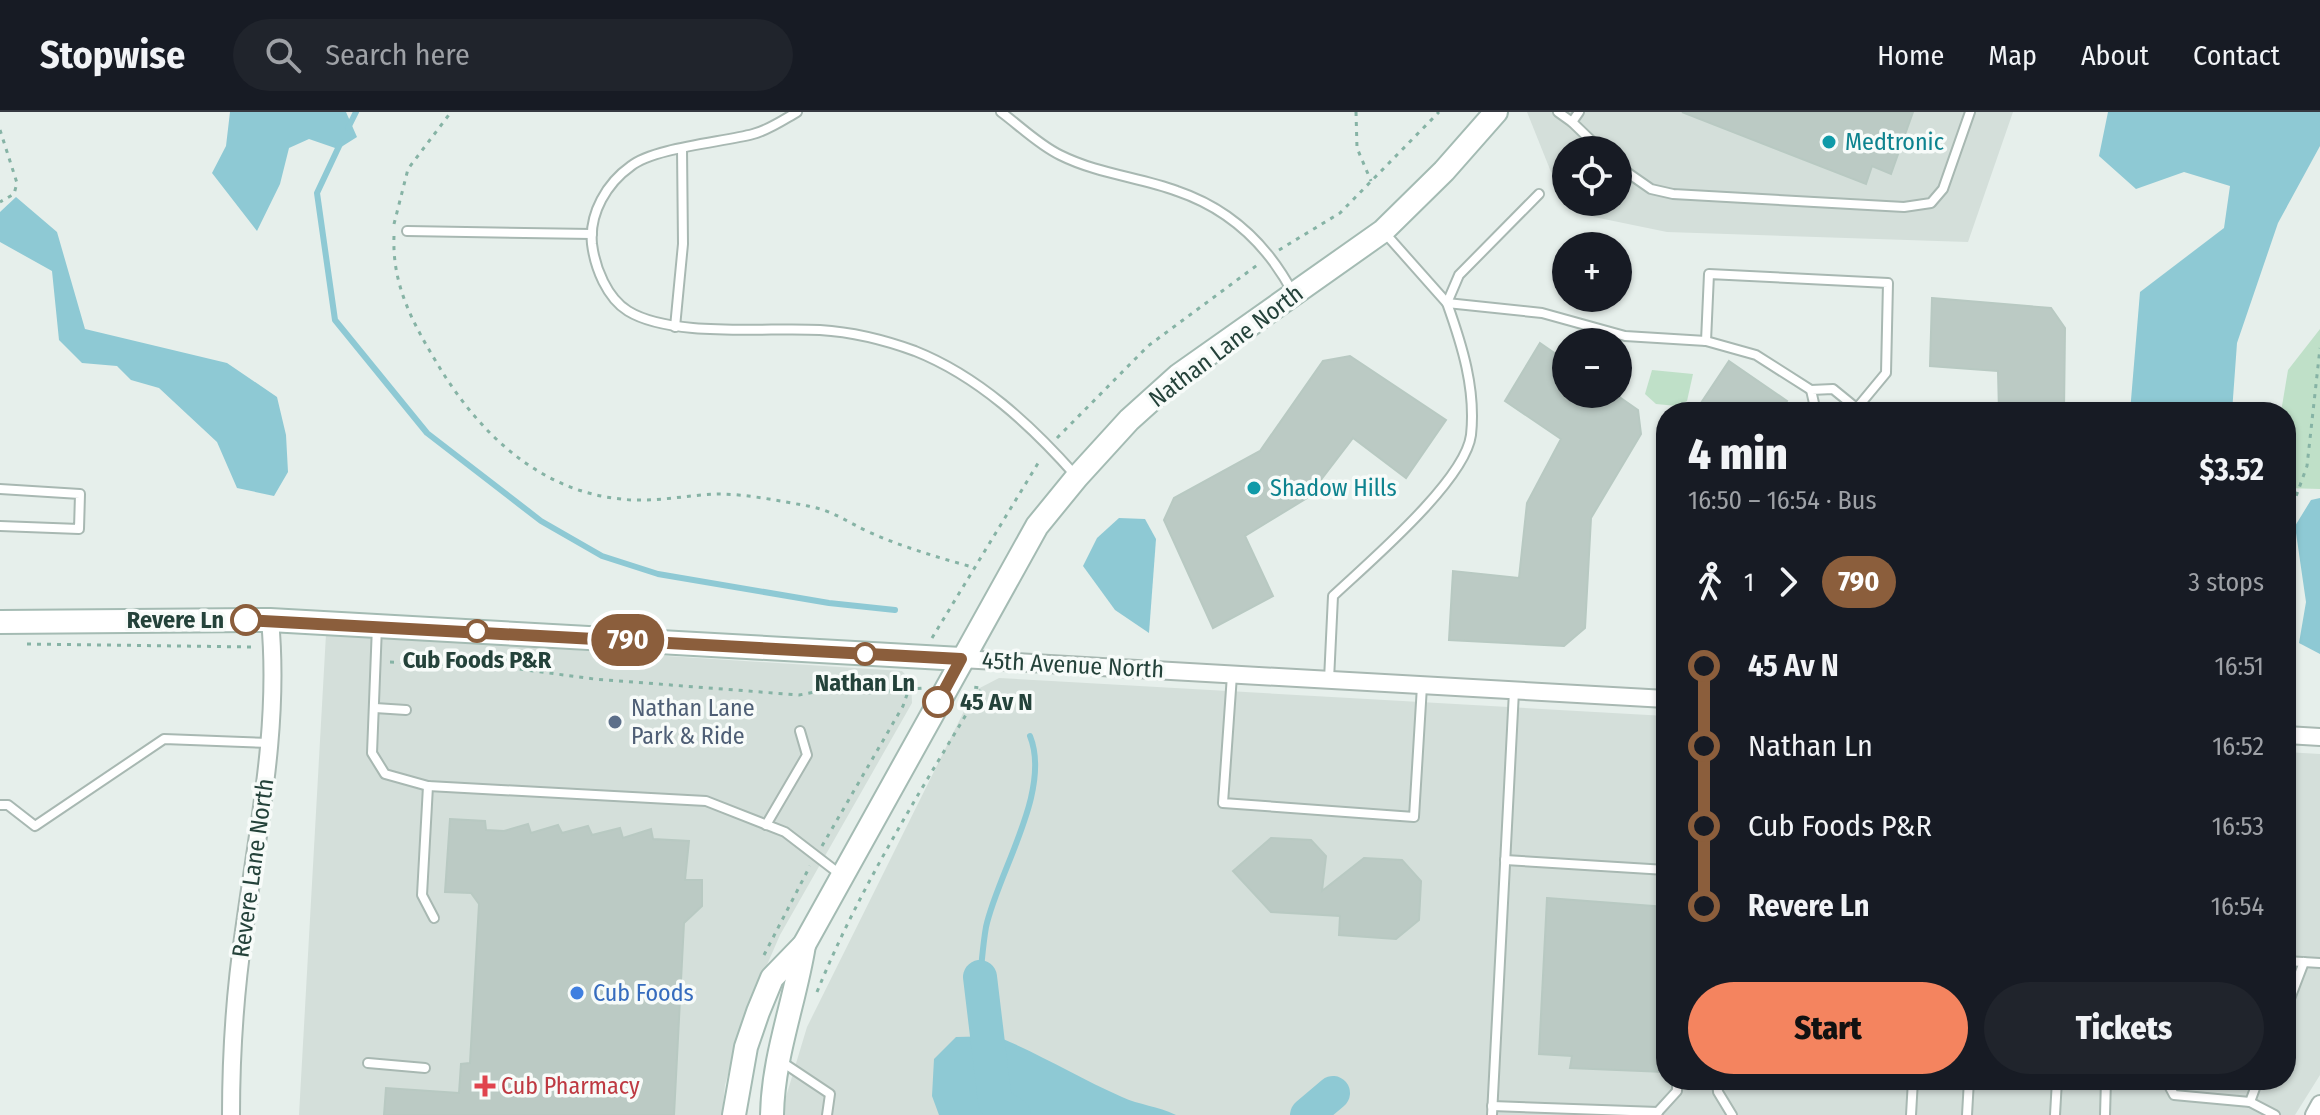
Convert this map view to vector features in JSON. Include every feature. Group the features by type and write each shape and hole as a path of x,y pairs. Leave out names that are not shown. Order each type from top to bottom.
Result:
{"street":[{"name":"Nathan Lane North","path":"734,1115 746,1047 772,978 804,945 1037,526 1129,420 1179,375 1383,231 1444,171 1496,112"},
{"name":"45th Avenue North","path":"0,622 270,620 1656,698"},
{"name":"Revere Lane North","path":"231,1115 234,1008 263,823 270,743 273,649 270,620"},
{"path":"2296,736 2320,737"},
{"name":"Nathan Lane North","path":"772,1115 778,1059 796,993 804,945"},
{"path":"2314,1115 2320,1104"}],"lane":[{"path":"797,112 756,133 635,162 617,177 603,195 592,234 597,269 609,292 628,311 675,327 823,330 869,337 915,351 967,376 1049,447 1077,477"},
{"path":"1001,112 1014,116 1059,155 1119,177 1177,190 1227,215 1270,256 1294,295"},
{"path":"1558,112 1586,136"},
{"path":"1572,122 1579,112"},
{"path":"1632,176 1651,189 1673,194 1904,207 1931,203 1943,189 1970,112"},
{"path":"675,327 683,244 682,149"},
{"path":"1447,303 1459,275 1539,194"},
{"path":"407,231 592,234"},
{"path":"1329,681 1333,596 1398,535 1456,471 1471,437 1463,347 1447,303 1383,231"},
{"path":"1706,341 1709,274 1888,283 1886,373 1865,402"},
{"path":"1447,303 1542,313 1625,336 1706,341 1756,355 1811,390 1833,389 1849,402"},
{"path":"1811,390 1814,402"},
{"path":"0,489 80,494 79,529 0,526"},
{"path":"377,625 372,753 385,774 428,786 706,801 796,839 842,875"},
{"path":"1232,674 1223,803 1414,817 1422,686"},
{"path":"1514,691 1492,1110 1656,1114 1677,1090"},
{"path":"375,708 406,710"},
{"path":"766,825 807,755 800,731"},
{"path":"0,805 8,805 35,826 164,739 270,743"},
{"path":"428,786 422,895 434,918"},
{"path":"1505,860 1656,869"},
{"path":"2296,962 2320,963"},
{"path":"2296,983 2304,962"},
{"path":"778,1059 830,1094 827,1115"},
{"path":"368,1063 425,1068"},
{"path":"1718,1090 1732,1115"},
{"path":"1911,1115 1912,1090"},
{"path":"1967,1115 1968,1090"},
{"path":"2055,1115 2056,1090"},
{"path":"2105,1115 2106,1090"},
{"path":"2171,1090 2174,1095 2250,1102 2275,1115"},
{"path":"2250,1102 2254,1090"}],"path":[{"path":"451,112 408,169 394,225 393,267 415,327 459,400 508,452 557,484 622,499 722,494 809,506 842,515 867,531 923,553 973,567"},
{"path":"1356,112 1357,148 1371,181"},
{"path":"0,130 17,183 14,194 0,202"},
{"path":"2296,496 2307,466 2320,348"},
{"path":"12,644 236,644 273,649"},
{"path":"376,659 399,664 504,667 594,679 799,695 831,689 865,693 947,686 982,688 848,925 812,1004"}],"shaded area":[{"path":"1527,112 2013,112 1968,242 1667,232 1594,217 1632,216 1632,136 1552,136 1551,172"},
{"path":"326,634 902,671 911,681 912,703 780,935 745,1015 725,1085 722,1115 299,1115"},
{"path":"999,678 1656,715 1656,1090 2296,1090 2296,753 2320,754 2320,1075 2295,1115 785,1115 785,1100 807,1027 974,691"}],"green space":[{"path":"2320,329 2320,489 2296,488 2296,402 2283,402 2288,370"},
{"path":"1652,370 1693,374 1685,402 1656,404 1645,394"}],"water":[{"path":"230,112 346,112 357,137 338,149 309,139 289,148 280,184 257,231 212,173 226,146"},
{"path":"2108,112 2320,112 2320,146 2278,223 2237,343 2233,402 2131,402 2140,292 2224,228 2230,186 2184,172 2136,189 2099,156"},
{"path":"16,197 57,232 85,329 227,363 277,397 286,435 288,472 274,496 237,488 217,442 159,388 131,380 117,366 82,363 59,340 52,271 0,242 0,212"},
{"path":"2320,498 2320,654 2299,643 2306,602 2296,524 2311,500"},
{"path":"1119,518 1145,519 1156,539 1149,633 1115,610 1083,566 1097,538"},
{"path":"996,1036 1122,1097 1176,1115 939,1115 932,1096 934,1059 956,1037"}],"building":[{"name":"Medtronic","path":"1682,112 1913,112 1891,174 1872,166 1866,184"},
{"path":"1932,298 2051,308 2065,328 2064,402 1999,402 1998,371 1930,366"},
{"path":"1540,343 1552,351 1552,408 1632,406 1638,410 1641,434 1591,518 1585,628 1564,646 1449,640 1453,571 1519,578 1527,503 1561,439 1505,401"},
{"name":"Shadow Hills","path":"1350,356 1446,420 1406,478 1353,438 1307,498 1245,536 1273,596 1213,628 1164,520 1174,498 1260,451 1323,361"},
{"path":"1729,361 1787,401 1786,402 1702,402"},
{"name":"Cub Foods","path":"450,819 485,821 486,830 504,831 528,824 531,833 558,825 562,833 588,826 592,835 620,828 623,838 651,829 653,839 689,841 685,880 702,880 702,906 684,923 674,1115 384,1115 386,1088 459,1093 461,1064 470,1063 479,904 471,893 445,892"},
{"path":"1271,838 1311,840 1326,856 1322,891 1364,858 1402,860 1421,881 1419,920 1396,939 1339,935 1340,916 1271,912 1233,871"},
{"path":"1547,898 1656,906 1656,1072 1570,1068 1572,1056 1539,1054"}],"waterway":[{"path":"348,128 356,112"},
{"path":"341,142 317,193 335,320 427,433 541,521 602,556 658,574 829,603 895,610"},
{"path":"980,977 992,905 1029,806 1035,758 1030,736"},
{"path":"980,977 995,1102 1014,1115"},
{"path":"1307,1115 1333,1093"}],"bus line":[{"name":"790","path":"246,620 961,659 938,702"}],"place":[{"name":"Medtronic","path":"1829,142"},
{"name":"Shadow Hills","path":"1254,488"},
{"name":"Revere Ln","path":"246,620"},
{"name":"Cub Foods P&R","path":"477,631"},
{"name":"Nathan Ln","path":"865,654"},
{"name":"45 Av N","path":"938,702"},
{"name":"Nathan Lane Park & Ride","path":"615,722"},
{"name":"Cub Foods","path":"577,993"},
{"name":"Cub Pharmacy","path":"485,1086"}]}
